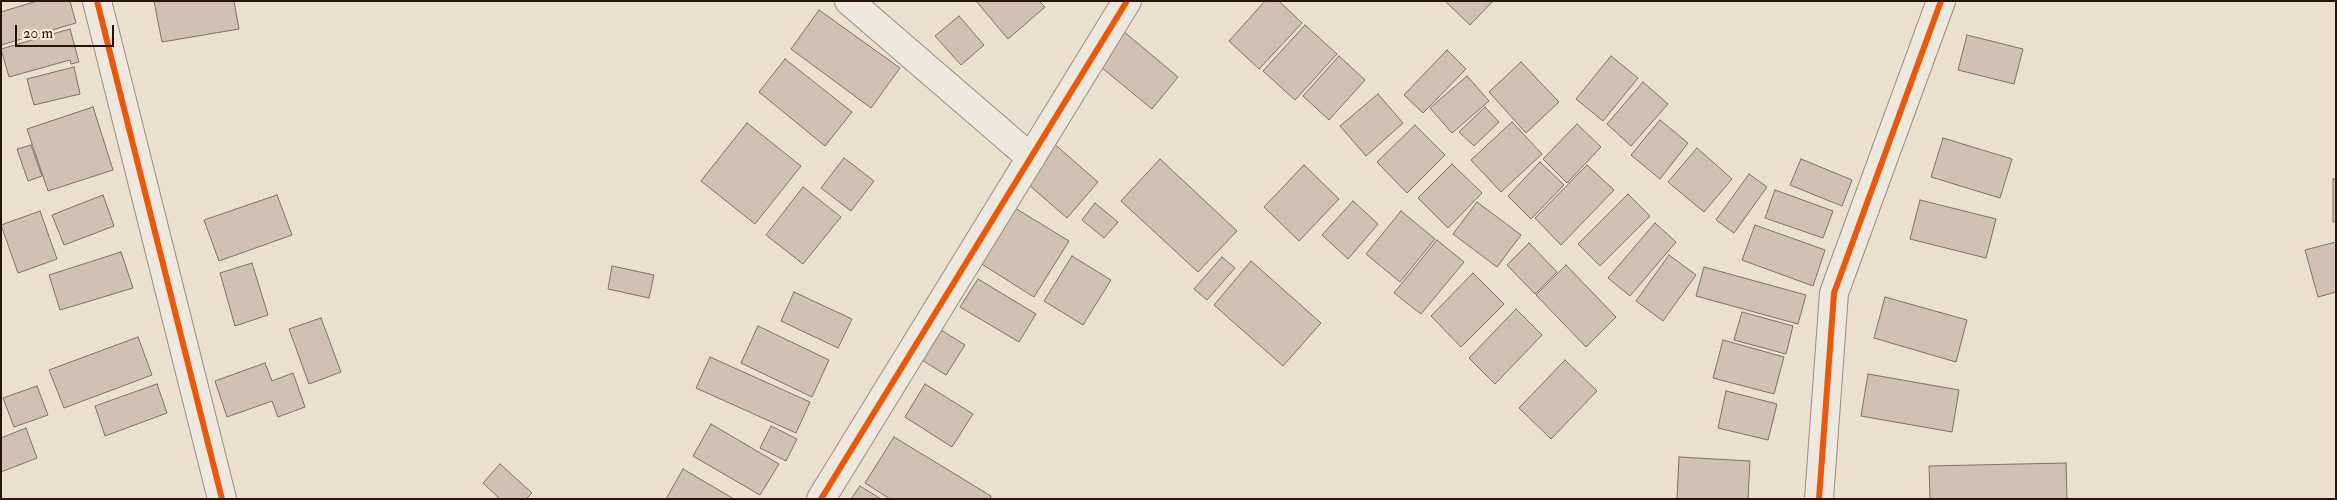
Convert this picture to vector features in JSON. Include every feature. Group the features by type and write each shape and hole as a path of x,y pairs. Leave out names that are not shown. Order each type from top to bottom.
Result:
{"street":[{"path":"97,1 222,499"},
{"path":"849,1 1031,158"},
{"path":"821,499 1127,1"},
{"path":"1818,499 1834,293 1942,1"}],"building":[{"path":"37,1 70,1 76,23 1,45 1,12"},
{"path":"154,1 234,1 239,29 162,42"},
{"path":"976,1 1039,1 1045,7 1008,39"},
{"path":"1265,1 1279,1 1302,23 1259,69 1229,41"},
{"path":"1445,1 1493,1 1470,25"},
{"path":"819,10 900,68 871,108 791,49"},
{"path":"959,16 984,45 961,65 935,36"},
{"path":"1305,25 1337,54 1295,100 1263,71"},
{"path":"70,29 79,62 71,64 70,60 9,77 1,49"},
{"path":"1123,31 1178,77 1152,109 1096,63"},
{"path":"1967,35 2023,49 2014,84 1958,70"},
{"path":"1447,50 1466,69 1423,113 1404,95"},
{"path":"1339,56 1365,80 1329,120 1303,96"},
{"path":"1611,56 1638,78 1603,121 1576,99"},
{"path":"785,59 852,112 825,146 759,92"},
{"path":"1521,62 1559,102 1526,133 1489,92"},
{"path":"74,67 80,94 34,105 27,79"},
{"path":"1467,76 1489,101 1452,133 1430,108"},
{"path":"1643,82 1668,104 1631,146 1607,124"},
{"path":"1378,94 1403,123 1366,156 1340,126"},
{"path":"93,107 113,170 48,191 27,129"},
{"path":"1485,107 1499,122 1474,146 1459,132"},
{"path":"1660,120 1688,143 1660,179 1631,155"},
{"path":"1512,122 1542,154 1501,192 1471,160"},
{"path":"747,123 801,166 755,224 701,181"},
{"path":"1577,124 1601,147 1567,183 1543,159"},
{"path":"1415,125 1445,155 1407,193 1377,162"},
{"path":"1943,138 2012,159 2000,198 1931,177"},
{"path":"1052,142 1098,182 1067,218 1021,178"},
{"path":"31,145 42,176 28,181 17,149"},
{"path":"1697,148 1732,179 1704,212 1668,182"},
{"path":"844,158 874,181 851,211 821,188"},
{"path":"1160,159 1237,231 1198,272 1121,201"},
{"path":"1801,159 1852,180 1842,206 1790,185"},
{"path":"1540,162 1564,185 1531,219 1508,196"},
{"path":"1452,164 1482,193 1448,228 1418,198"},
{"path":"1304,165 1339,199 1299,241 1264,207"},
{"path":"1587,165 1614,190 1561,245 1535,218"},
{"path":"1749,174 1767,187 1734,233 1716,220"},
{"path":"2333,179 2336,179 2336,222 2333,222"},
{"path":"803,187 841,217 803,264 766,235"},
{"path":"1775,190 1833,211 1823,238 1765,218"},
{"path":"1628,194 1650,216 1600,266 1578,244"},
{"path":"103,195 114,226 64,245 52,215"},
{"path":"277,195 292,235 219,261 204,220"},
{"path":"1920,200 1996,219 1986,258 1910,239"},
{"path":"1353,201 1378,224 1348,259 1322,235"},
{"path":"1477,202 1521,235 1497,267 1453,234"},
{"path":"1095,203 1118,222 1104,238 1082,220"},
{"path":"1015,208 1069,241 1034,297 980,263"},
{"path":"40,211 57,259 18,273 1,225"},
{"path":"1401,211 1435,239 1400,282 1366,254"},
{"path":"1655,223 1676,242 1630,296 1608,278"},
{"path":"1755,225 1825,250 1813,286 1742,260"},
{"path":"1437,240 1464,262 1421,314 1394,293"},
{"path":"2336,242 2336,292 2318,297 2305,250"},
{"path":"1529,243 1557,272 1535,294 1507,265"},
{"path":"121,252 133,288 60,310 49,275"},
{"path":"1669,255 1696,275 1663,321 1636,301"},
{"path":"1072,256 1111,280 1083,325 1044,301"},
{"path":"1222,257 1235,268 1207,300 1194,289"},
{"path":"1251,261 1321,323 1283,366 1214,305"},
{"path":"252,263 268,315 235,326 220,273"},
{"path":"1566,265 1616,317 1586,347 1536,295"},
{"path":"612,266 654,275 649,298 608,289"},
{"path":"1704,267 1806,295 1798,324 1696,296"},
{"path":"1473,273 1504,304 1461,347 1431,316"},
{"path":"978,279 1036,314 1019,342 960,307"},
{"path":"794,292 852,319 838,348 781,321"},
{"path":"1885,297 1967,320 1956,362 1874,338"},
{"path":"1516,309 1542,335 1495,384 1469,358"},
{"path":"1742,312 1793,326 1786,354 1734,340"},
{"path":"321,318 341,372 309,384 289,329"},
{"path":"758,326 829,360 812,397 741,363"},
{"path":"941,330 965,345 946,375 922,360"},
{"path":"138,337 152,375 64,408 49,370"},
{"path":"1723,340 1784,357 1774,394 1713,378"},
{"path":"710,357 810,402 796,433 696,388"},
{"path":"1565,360 1597,391 1551,439 1519,408"},
{"path":"265,363 272,381 293,373 305,407 278,417 272,401 227,417 215,381"},
{"path":"1868,374 1959,390 1952,432 1861,416"},
{"path":"157,384 167,413 105,436 95,406"},
{"path":"925,384 973,414 952,447 905,417"},
{"path":"37,386 48,415 14,427 3,398"},
{"path":"1726,391 1777,404 1768,440 1718,428"},
{"path":"711,424 779,464 760,495 693,456"},
{"path":"771,426 797,439 786,461 760,448"},
{"path":"26,428 37,458 1,472 1,438"},
{"path":"894,437 991,496 990,499 890,499 865,483"},
{"path":"1679,457 1750,461 1748,499 1677,499"},
{"path":"2066,463 2067,499 1930,499 1929,466"},
{"path":"500,464 532,493 526,499 500,499 483,483"},
{"path":"683,469 734,499 666,499"},
{"path":"860,486 881,499 851,499"}],"cycle path":[{"path":"97,1 222,499"},
{"path":"821,499 1127,1"},
{"path":"1819,499 1834,293 1941,1"}]}
